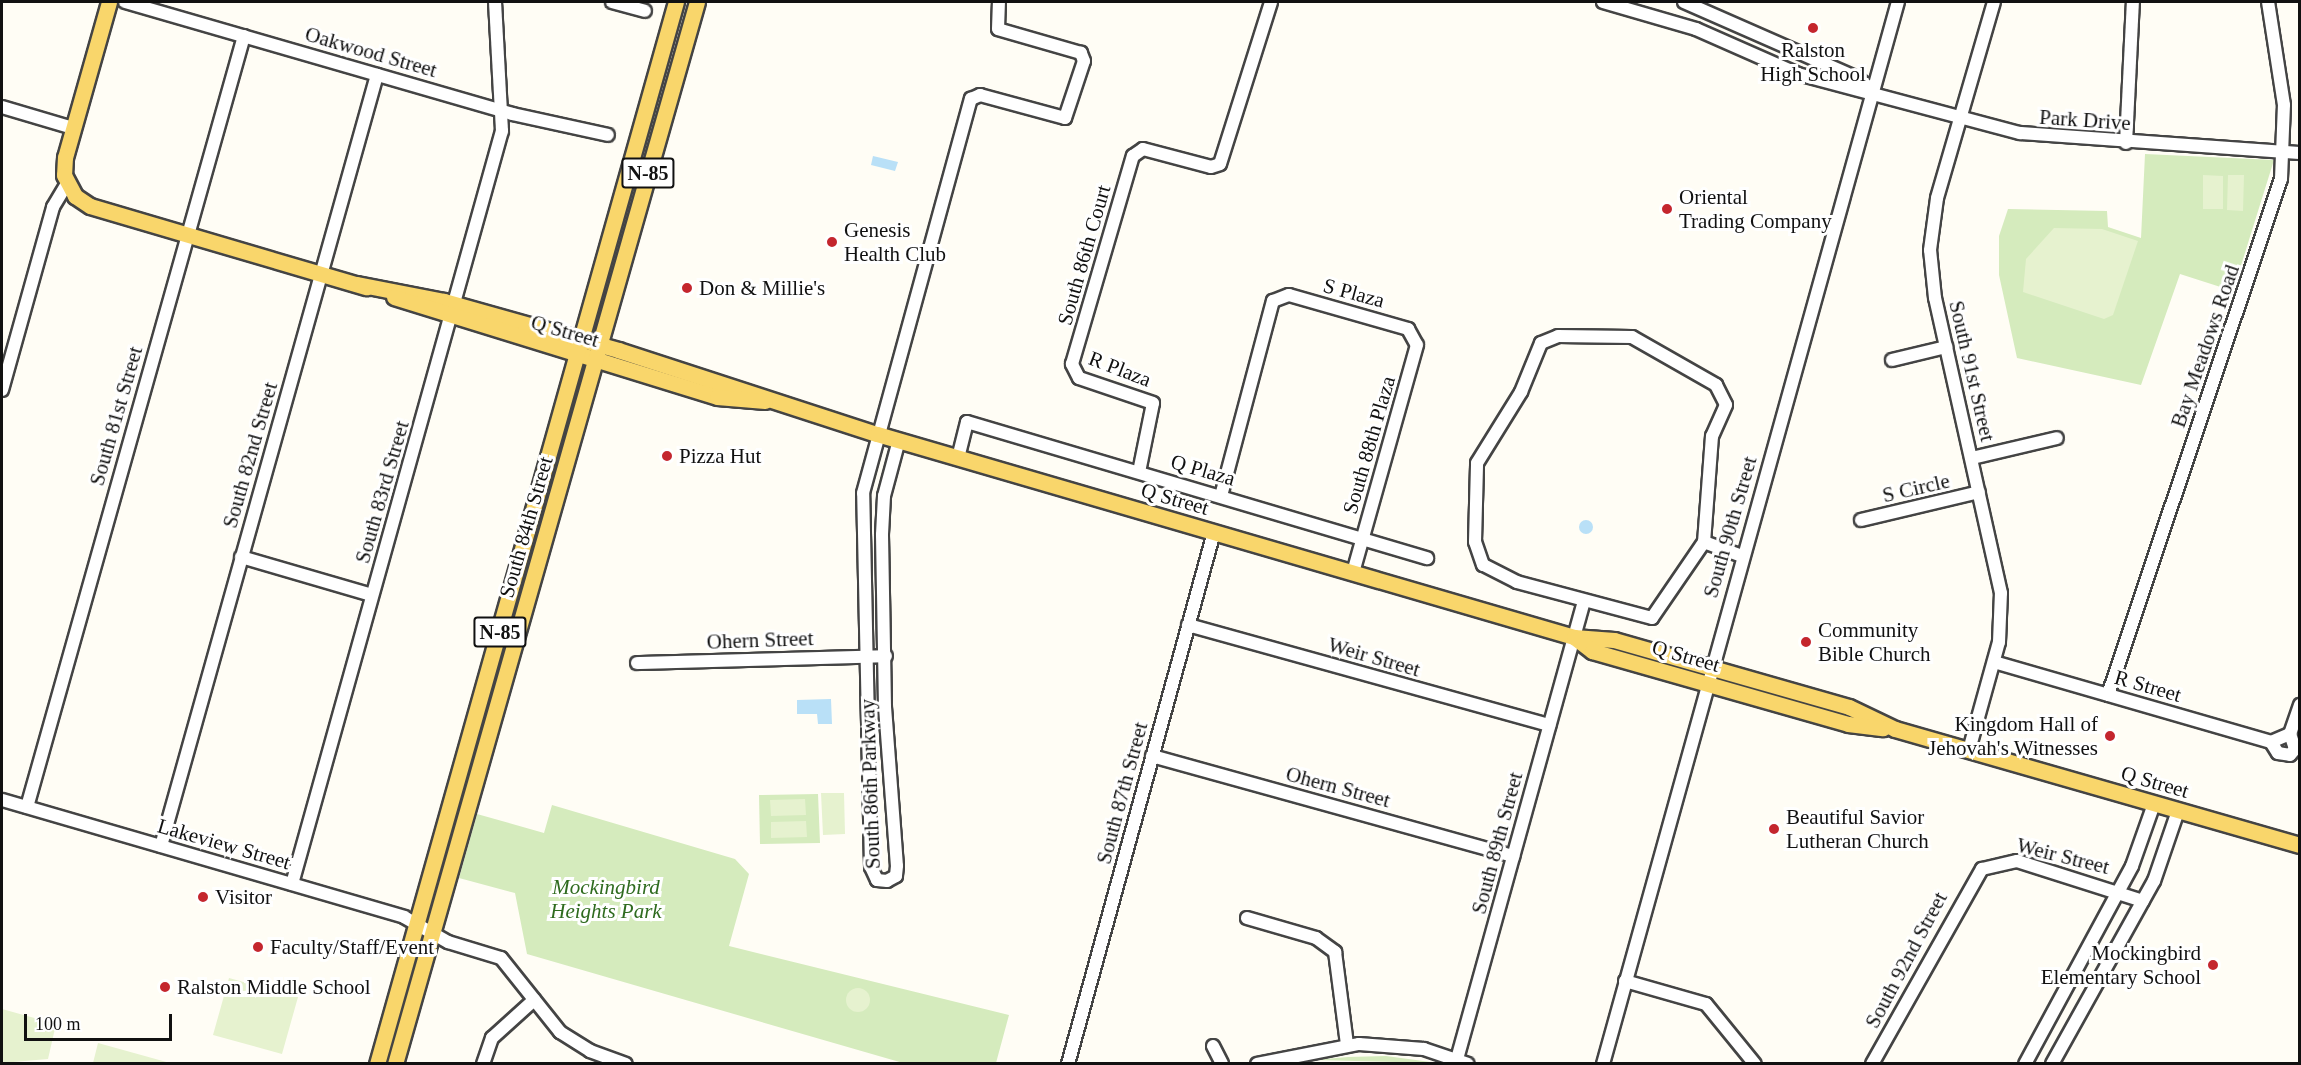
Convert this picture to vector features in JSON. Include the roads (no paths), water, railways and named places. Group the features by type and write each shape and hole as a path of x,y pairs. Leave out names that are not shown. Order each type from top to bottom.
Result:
{"main road":[{"path":"69,182 64,168 109,2"},
{"name":"South 84th Street","path":"377,1064 676,2"},
{"name":"South 84th Street","path":"395,1064 697,2"},
{"name":"Q Street","path":"69,182 75,196 90,206 453,311 599,344 721,380 765,401 958,458 1574,637 1614,640 1849,707 1895,729 2300,846"},
{"name":"Q Street","path":"453,311 576,356 717,397 765,401"},
{"name":"Q Street","path":"1574,637 1592,651 1706,684 1848,724 1895,729"}],"street":[{"name":"Oakwood Street","path":"125,2 499,110 608,135"},
{"name":"South 83rd Street","path":"292,884 502,131 499,110 495,2"},
{"path":"612,2 645,11"},
{"name":"South 86th Parkway","path":"898,440 888,483 883,553 885,706 896,876 877,880 871,867 861,554 867,477 877,434 975,95 1065,118 1084,54 995,26 999,2"},
{"name":"South 86th Court","path":"1073,371 1138,151 1217,167 1271,2"},
{"name":"Park Drive","path":"1603,2 1696,29 1798,74 1873,91 2044,138 2300,153"},
{"name":"Park Drive","path":"1684,2 1862,80 1873,91"},
{"name":"South 90th Street","path":"1603,1064 1710,668 1898,2"},
{"name":"South 91st Street","path":"1969,750 1994,662 2001,593 1932,275 1932,228 1960,116 1994,2"},
{"path":"2126,143 2133,2"},
{"name":"Bay Meadows Road","path":"2108,695 2275,201 2285,151 2284,105 2268,2"},
{"name":"South 81st Street","path":"27,807 244,36"},
{"name":"South 82nd Street","path":"160,846 377,75"},
{"path":"2,107 73,128"},
{"path":"2,390 53,207 69,182"},
{"name":"S Plaza","path":"1221,496 1270,306 1289,295 1408,329"},
{"name":"South 88th Plaza","path":"1353,572 1417,345 1408,329"},
{"path":"1558,336 1632,337 1716,385 1726,405 1712,436 1704,542 1652,618 1497,575 1476,553 1478,464 1521,392 1541,343 1558,336"},
{"path":"1892,360 1946,347"},
{"name":"R Plaza","path":"1073,371 1153,403 1139,472"},
{"name":"Q Plaza","path":"958,458 967,422 1427,558"},
{"name":"S Circle","path":"1972,458 2057,438"},
{"path":"867,477 888,483"},
{"name":"S Circle","path":"1861,520 1979,492"},
{"name":"South 87th Street","path":"1068,1064 1214,532"},
{"path":"1704,542 1742,556"},
{"path":"861,554 883,553"},
{"path":"241,557 372,595"},
{"name":"South 89th Street","path":"1463,1061 1513,856 1584,601"},
{"name":"Weir Street","path":"1188,626 1549,725"},
{"name":"Ohern Street","path":"637,663 886,656"},
{"name":"R Street","path":"1994,662 2271,742 2290,734 2300,705"},
{"path":"865,710 885,706"},
{"name":"Ohern Street","path":"1152,756 1513,856"},
{"name":"Lakeview Street","path":"2,800 292,884 417,924 433,933 501,958 534,1000 574,1042 626,1064"},
{"path":"2025,1064 2120,890 2154,804"},
{"path":"2052,1064 2143,901 2178,811"},
{"path":"869,818 891,817"},
{"name":"Weir Street","path":"1976,876 1991,864 2017,861 2120,890 2143,901"},
{"name":"South 92nd Street","path":"1872,1064 1976,876"},
{"path":"1247,918 1316,938 1335,952 1341,966 1347,1045"},
{"path":"1626,981 1706,1004 1755,1064"},
{"path":"483,1064 492,1038 534,1000"},
{"path":"1257,1064 1347,1045 1424,1049 1463,1061"},
{"path":"1213,1046 1222,1064"}],"water":[{"path":"873,156 898,162 895,171 871,165"},
{"path":"1586,520 1591,522 1593,527 1591,532 1586,534 1581,532 1579,527 1581,522"},
{"path":"831,699 832,724 818,724 817,714 797,714 797,700"}],"place":[{"name":"Ralston High School","path":"1813,28"},
{"name":"Oriental Trading Company","path":"1667,209"},
{"name":"Genesis Health Club","path":"832,242"},
{"name":"Don & Millie's","path":"687,288"},
{"name":"Pizza Hut","path":"667,456"},
{"name":"Community Bible Church","path":"1806,642"},
{"name":"Kingdom Hall of Jehovah's Witnesses","path":"2110,736"},
{"name":"Beautiful Savior Lutheran Church","path":"1774,829"},
{"name":"Visitor","path":"203,897"},
{"name":"Faculty/Staff/Event","path":"258,947"},
{"name":"Mockingbird Elementary School","path":"2213,965"},
{"name":"Ralston Middle School","path":"165,987"}],"park label":[{"name":"Mockingbird Heights Park","path":"606,899"}]}
